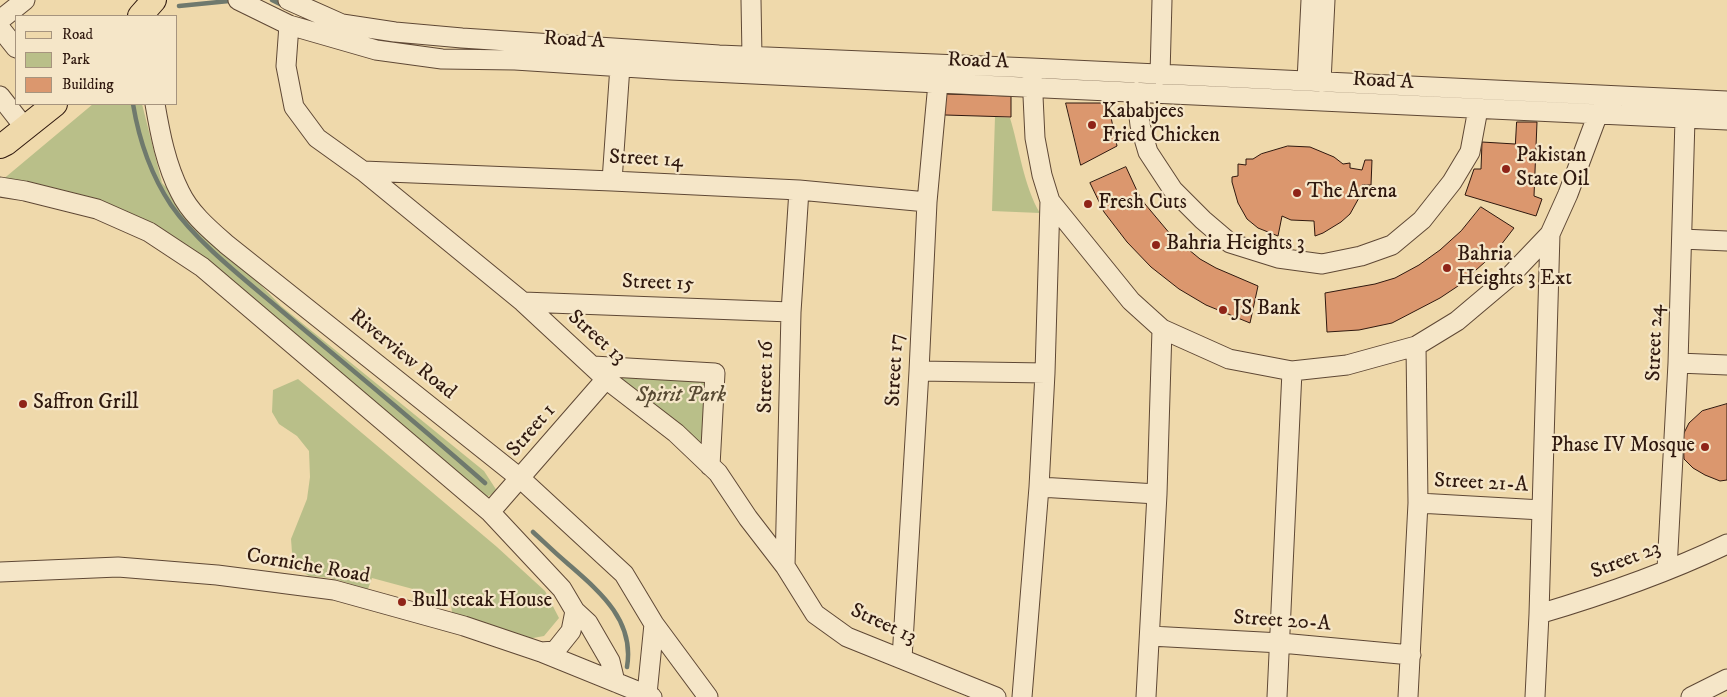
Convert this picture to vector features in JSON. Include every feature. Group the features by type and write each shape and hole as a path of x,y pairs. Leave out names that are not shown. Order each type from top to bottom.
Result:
{"main road":[{"path":"0,146 54,105"}],"street":[{"path":"0,20 25,0"},
{"name":"Road A","path":"238,0 288,25 376,50 442,59 514,60 1478,109 1727,101"},
{"name":"Road A","path":"288,0 342,24 395,32 700,54 1314,81 1601,105 1685,119 1727,120"},
{"path":"751,0 752,56"},
{"path":"1160,75 1162,0"},
{"path":"1311,0 1314,81"},
{"path":"1314,81 1325,0"},
{"name":"Street 13","path":"288,25 286,66 294,107 317,138 363,171 523,302 606,378 676,433 718,473 748,518 785,566 815,614 847,637 996,697"},
{"path":"0,28 15,47"},
{"path":"612,181 620,66"},
{"path":"1022,697 1039,487 1045,373 1050,201 1042,175 1035,138 1034,87 1031,68"},
{"name":"Street 17","path":"902,660 919,371 926,202 938,83"},
{"path":"1136,92 1140,125 1148,152 1174,190 1203,220 1230,243 1278,258 1322,264 1361,256 1392,245 1422,220 1452,182 1470,152 1478,109"},
{"path":"0,96 25,128"},
{"name":"Riverview Road","path":"155,105 170,167 180,193 199,219 226,244 521,478 624,574 654,624 708,697"},
{"path":"1050,201 1131,301 1162,329 1229,360 1292,371 1347,365 1416,346 1457,321 1508,278 1550,234 1568,194 1601,105"},
{"name":"Street 24","path":"1667,569 1678,363 1685,119"},
{"name":"Street 14","path":"363,171 799,190 926,202"},
{"path":"0,187 26,191 97,209 149,232 216,279 490,512 562,589 575,610 588,623 610,661 615,682"},
{"name":"Street 16","path":"785,566 791,312 799,190"},
{"path":"1535,697 1550,234"},
{"path":"1682,239 1727,241"},
{"name":"Street 15","path":"523,302 791,312"},
{"path":"1146,697 1157,494 1162,329"},
{"path":"1408,697 1412,656 1418,502 1416,346"},
{"path":"1678,363 1727,365"},
{"path":"593,366 715,373 710,466"},
{"path":"919,371 1045,373"},
{"path":"1277,697 1281,644 1292,371"},
{"name":"Street 1","path":"490,512 606,378"},
{"path":"1039,487 1157,494"},
{"name":"Street 21-A","path":"1418,502 1542,510"},
{"name":"Street 23","path":"1539,614 1612,592 1704,556 1727,544"},
{"name":"Corniche Road","path":"0,572 118,567 217,575 334,590 464,626 541,652 650,696"},
{"path":"541,652 555,651 566,638 571,631 575,610"},
{"path":"650,696 654,624"},
{"name":"Street 20-A","path":"1150,636 1281,644 1412,656"},
{"path":"1691,697 1727,679"}],"green space":[{"path":"92,105 142,105 162,183 281,306 484,471 497,491 487,497 257,314 128,215 1,181"},
{"path":"995,117 1010,118 1026,179 1034,203 1040,213 992,211"},
{"name":"Spirit Park","path":"597,366 711,372 709,453"},
{"path":"298,379 497,547 545,591 559,618 544,636 522,640 452,612 450,599 372,578 368,589 331,578 309,576 293,566 291,539 307,499 310,477 309,451 297,436 279,424 272,412 273,390"}],"building":[{"path":"945,94 1011,96 1011,117 945,115"},
{"name":"Kababjees Fried Chicken","path":"1066,103 1108,103 1117,146 1081,165"},
{"name":"Pakistan State Oil","path":"1517,122 1537,122 1534,196 1542,199 1536,216 1465,195 1474,169 1481,169 1482,142 1515,144"},
{"name":"The Arena","path":"1288,146 1310,147 1334,157 1343,164 1350,163 1350,168 1362,170 1365,160 1372,160 1371,185 1362,185 1360,196 1350,214 1341,222 1315,236 1314,221 1291,220 1282,216 1278,236 1258,228 1247,219 1238,203 1232,177 1238,176 1238,164 1246,165 1246,159 1253,159 1261,154"},
{"name":"Bahria Heights 3","path":"1126,167 1145,204 1171,235 1200,259 1258,286 1250,323 1206,305 1179,289 1151,267 1127,242 1104,212 1090,183"},
{"name":"Bahria Heights 3 Ext","path":"1481,207 1514,228 1494,254 1458,286 1440,298 1392,323 1359,330 1327,332 1325,293 1375,284 1395,278 1419,265 1440,250 1461,231"},
{"name":"Phase IV Mosque","path":"1727,404 1727,480 1720,481 1693,468 1684,459 1683,435 1689,423 1702,411"}],"waterway":[{"path":"272,0 284,6"},
{"path":"179,6 229,1"},
{"path":"374,38 405,45"},
{"path":"133,105 142,144 157,182 171,205 195,234 239,275 485,483"},
{"path":"533,532 591,584 612,608 626,635 628,650 627,667"}],"place":[{"name":"Kababjees Fried Chicken","path":"1092,125"},
{"name":"Pakistan State Oil","path":"1506,169"},
{"name":"The Arena","path":"1297,193"},
{"name":"Fresh Cuts","path":"1088,204"},
{"name":"Bahria Heights 3","path":"1156,245"},
{"name":"Bahria Heights 3 Ext","path":"1447,268"},
{"name":"JS Bank","path":"1223,310"},
{"name":"Saffron Grill","path":"23,404"},
{"name":"Phase IV Mosque","path":"1705,447"},
{"name":"Bull steak House","path":"402,602"}]}
